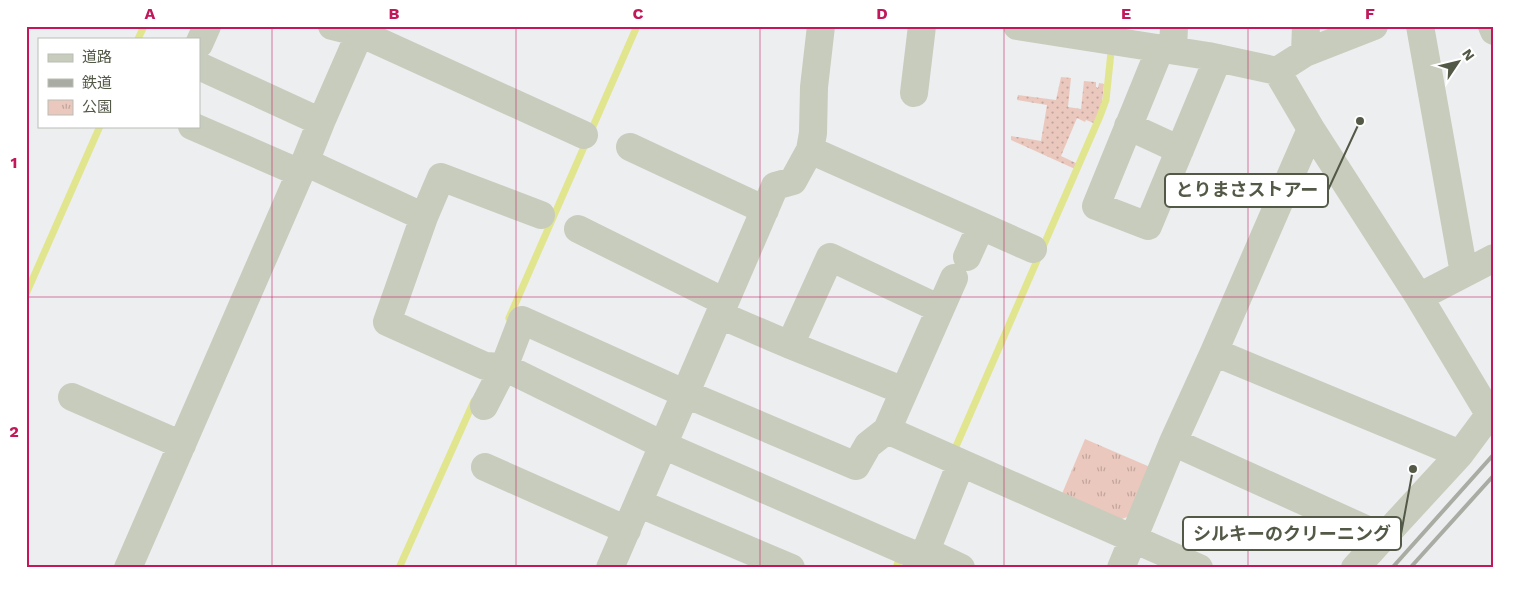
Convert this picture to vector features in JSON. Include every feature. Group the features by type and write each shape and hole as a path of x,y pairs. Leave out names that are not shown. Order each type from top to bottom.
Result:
{"street":[{"path":"200,42 207,26"},
{"path":"332,26 361,30 584,135"},
{"path":"610,568 775,186 793,181 810,150 813,133 814,87 821,26"},
{"path":"914,93 922,26"},
{"path":"1018,26 1169,42 1218,58 1277,71 1304,53 1374,26"},
{"path":"1304,53 1306,26"},
{"path":"1420,26 1464,273"},
{"path":"1492,26 1494,30"},
{"path":"128,568 303,168 361,30"},
{"path":"1169,42 1128,126 1096,206 1148,226 1218,58"},
{"path":"200,66 321,122"},
{"path":"1277,71 1311,129 1419,297 1492,418 1355,568"},
{"path":"1128,126 1180,150"},
{"path":"197,128 424,217"},
{"path":"1121,568 1173,442 1311,129"},
{"path":"630,147 765,210"},
{"path":"810,150 1033,249"},
{"path":"541,216 441,177 424,217 387,322 485,366 504,367 663,445 921,563 938,557 961,568"},
{"path":"484,406 504,367 522,320 686,394 856,466 868,445 887,430 940,309 981,226"},
{"path":"578,229 790,345 904,391"},
{"path":"790,345 830,257 940,309"},
{"path":"1419,297 1494,258"},
{"path":"1214,352 1460,454"},
{"path":"72,397 182,444"},
{"path":"887,430 1199,568"},
{"path":"1173,442 1383,537"},
{"path":"921,563 962,463"},
{"path":"485,467 627,530"},
{"path":"638,503 791,568"}],"green space":[{"path":"1061,77 1071,78 1068,107 1081,109 1084,81 1096,82 1096,87 1098,88 1099,83 1104,84 1102,103 1096,124 1077,118 1061,156 1078,164 1075,169 1011,140 1011,136 1041,141 1047,105 1017,100 1018,95 1056,100"},
{"path":"1085,439 1150,467 1130,516 1116,521 1061,496"}],"waterway":[{"path":"138,38 144,26"},
{"path":"509,318 637,26"},
{"path":"954,451 1100,116 1106,100 1111,52"},
{"path":"26,294 99,128"},
{"path":"399,568 474,401"},
{"path":"896,568 898,562"}],"railway":[{"path":"1392,568 1494,454"},
{"path":"1410,568 1494,475"}],"place":[{"name":"とりまさストアー","path":"1360,121"},
{"name":"シルキーのクリーニング","path":"1413,469"}]}
